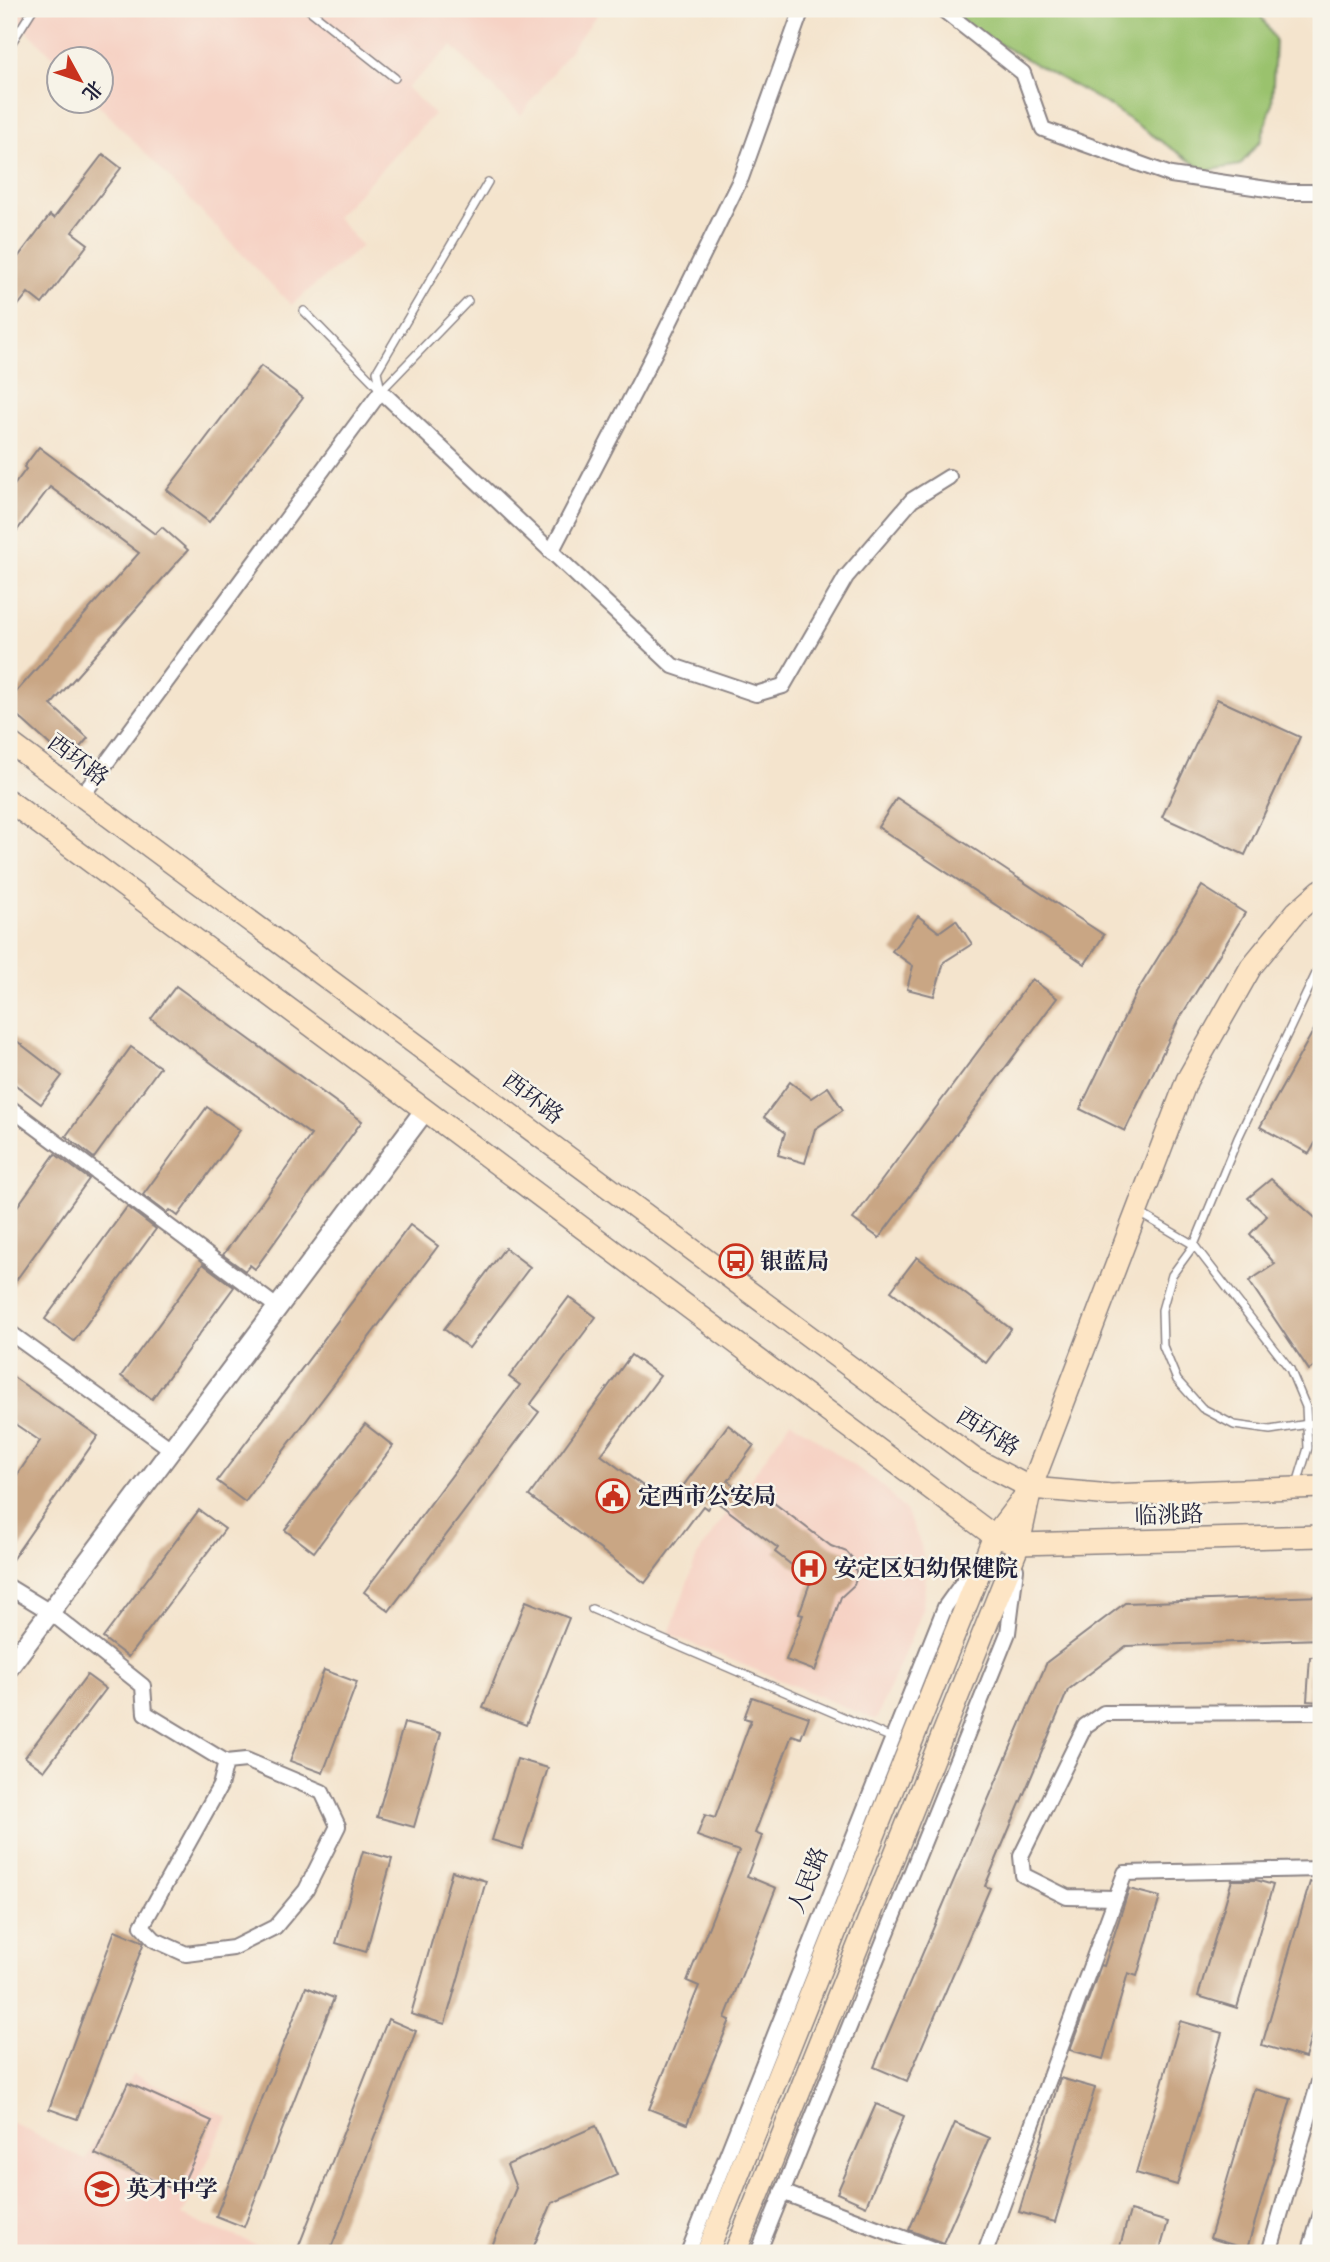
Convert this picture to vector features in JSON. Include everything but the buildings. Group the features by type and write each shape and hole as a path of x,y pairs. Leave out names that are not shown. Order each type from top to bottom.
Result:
{"main road":[{"name":"西环路","path":"9,742 973,1458 1031,1488"},
{"path":"9,801 995,1536 1019,1544"},
{"path":"735,2253 1019,1544 1031,1488 1187,1080 1251,967 1296,912 1321,890"},
{"name":"临洮路","path":"1031,1488 1111,1495 1321,1487"},
{"name":"人民路","path":"707,2253 995,1536 1031,1488"},
{"name":"临洮路","path":"1019,1544 1321,1536"}],"street":[{"path":"551,552 654,354 741,178 802,9"},
{"path":"942,9 1023,73 1042,129 1171,175 1288,191 1321,192"},
{"path":"82,796 381,391 673,666 756,694 783,686 846,577 912,500 949,477"},
{"path":"9,1107 277,1307"},
{"path":"9,1667 425,1110"},
{"path":"9,1332 171,1450"},
{"name":"人民路","path":"688,2253 945,1607 995,1536"},
{"path":"758,2253 1008,1633 1019,1544"},
{"path":"9,1587 50,1612 143,1686 145,1713 226,1762 246,1760 322,1792 338,1826 306,1890 275,1927 233,1948 186,1954 155,1940 142,1926 220,1786 226,1762"},
{"path":"1116,1898 1067,1897 1023,1875 1021,1856 1085,1726 1104,1713 1321,1712"},
{"path":"985,2253 1125,1873 1321,1869"},
{"path":"1269,2253 1321,2074"},
{"path":"782,2192 943,2253"},
{"path":"1309,2253 1321,2214"}],"lane":[{"path":"9,47 33,9"},
{"path":"308,9 395,78"},
{"path":"381,391 377,371 488,182"},
{"path":"381,391 468,301"},
{"path":"304,311 381,391"},
{"path":"1321,962 1238,1138 1194,1245 1172,1275 1162,1310 1163,1346 1177,1380 1202,1408 1234,1425 1270,1430 1321,1422"},
{"path":"1137,1212 1194,1245 1290,1369 1306,1407 1308,1448 1296,1488"},
{"path":"592,1609 893,1738"}],"shaded area":[{"path":"9,9 601,9 521,115 452,46 407,88 434,114 336,217 362,246 291,305 109,116 116,116 116,46 46,46 46,50 9,14"},
{"name":"安定区妇幼保健院","path":"791,1421 884,1487 907,1513 921,1545 926,1575 923,1605 876,1720 669,1634 697,1556"},
{"name":"英才中学","path":"132,2074 228,2117 182,2216 278,2253 9,2253 9,2121 85,2160"}],"green space":[{"path":"948,9 1257,9 1275,40 1272,105 1261,140 1240,165 1205,171 1105,103 972,29"}],"place":[{"name":"银蓝局","path":"736,1261"},
{"name":"定西市公安局","path":"613,1496"},
{"name":"安定区妇幼保健院","path":"809,1568"},
{"name":"英才中学","path":"102,2189"}]}
